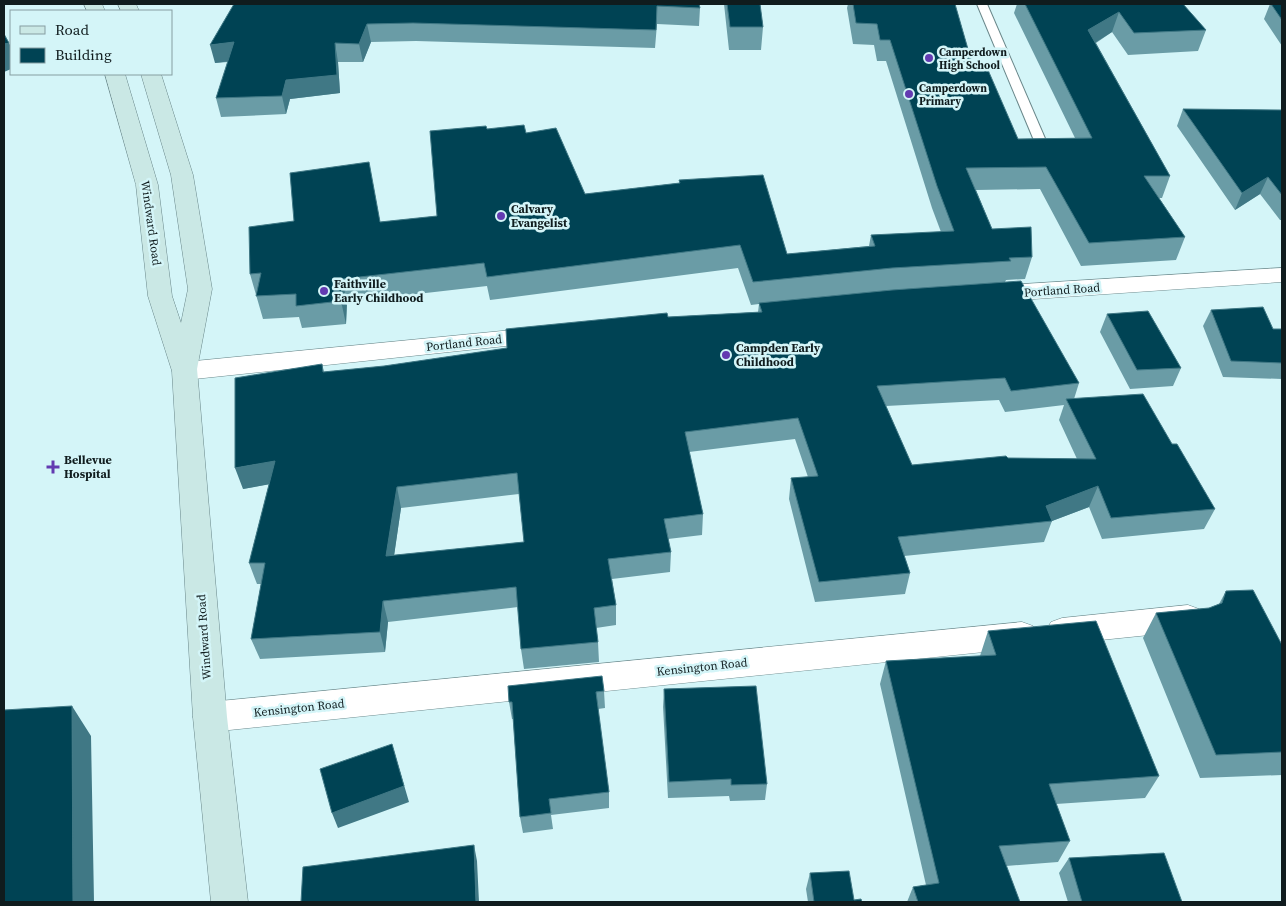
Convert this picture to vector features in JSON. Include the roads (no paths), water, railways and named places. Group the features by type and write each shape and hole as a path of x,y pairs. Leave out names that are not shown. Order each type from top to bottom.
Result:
{"main road":[{"name":"Windward Road","path":"116,75 147,185 160,296 185,371 210,717 230,902"},
{"name":"Windward Road","path":"151,75 182,175 200,289 185,371"}],"street":[{"name":"Portland Road","path":"967,296 1282,275"},
{"name":"Portland Road","path":"185,371 571,333"},
{"name":"Kensington Road","path":"210,717 1194,618"}],"lane":[{"path":"982,4 1044,150"}],"place":[{"name":"Camperdown High School","path":"929,58"},
{"name":"Camperdown Primary","path":"909,94"},
{"name":"Calvary Evangelist","path":"501,216"},
{"name":"Faithville Early Childhood","path":"324,291"},
{"name":"Campden Early Childhood","path":"726,355"},
{"name":"Bellevue Hospital","path":"53,467"}]}
